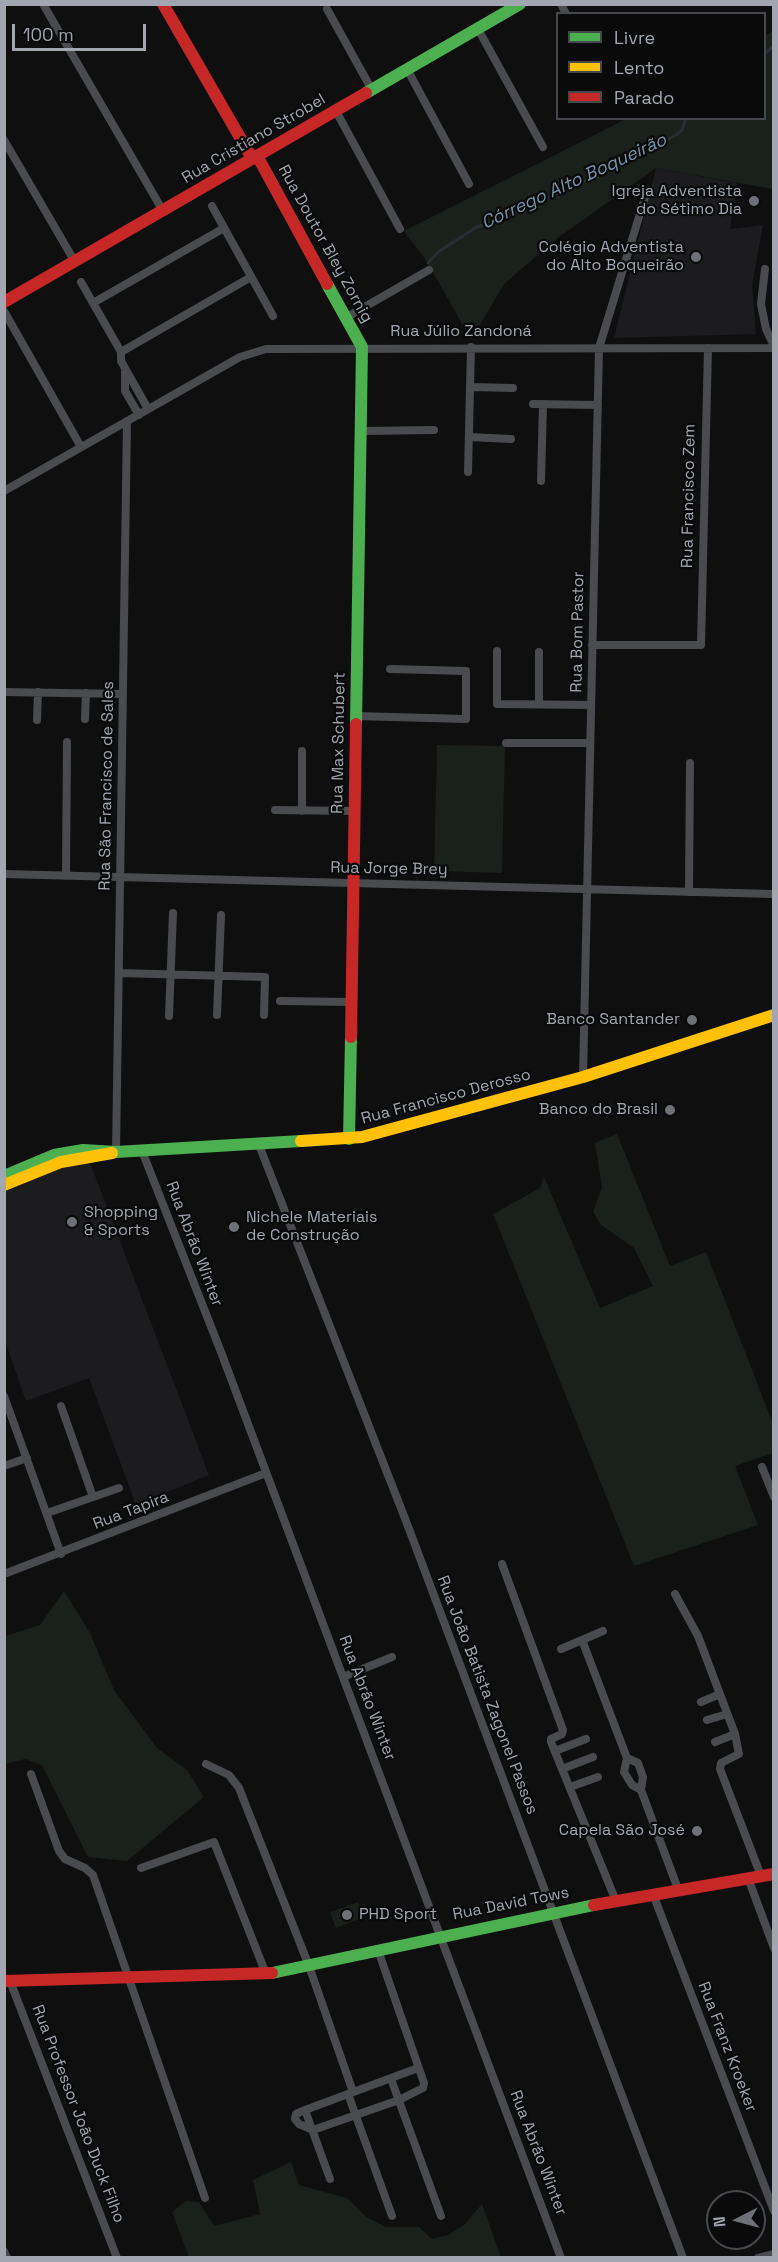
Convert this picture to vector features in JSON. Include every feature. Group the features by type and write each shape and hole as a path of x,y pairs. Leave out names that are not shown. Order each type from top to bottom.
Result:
{"street":[{"path":"43,4 163,211"},
{"name":"Rua Doutor Bley Zornig","path":"163,4 249,153 266,172 362,347"},
{"name":"Rua Cristiano Strobel","path":"4,302 520,4"},
{"path":"327,9 372,90"},
{"path":"478,29 543,147"},
{"path":"408,69 469,184"},
{"path":"336,111 400,229"},
{"path":"4,140 75,262"},
{"name":"Rua Bom Pastor","path":"583,1077 599,348 646,194"},
{"path":"212,206 273,316"},
{"path":"93,303 224,228"},
{"path":"765,269 761,304 766,329 774,347"},
{"path":"347,317 429,270"},
{"path":"121,351 251,277"},
{"path":"81,282 121,351 120,357 125,370 148,409"},
{"path":"4,311 81,447"},
{"name":"Rua Júlio Zandoná","path":"4,491 148,409 257,351 275,347 774,347"},
{"name":"Rua Max Schubert","path":"349,1139 362,347"},
{"path":"468,472 471,347"},
{"name":"Rua Francisco Zem","path":"592,645 701,645 708,348"},
{"path":"125,370 125,391 139,415"},
{"path":"470,387 513,388"},
{"path":"533,404 598,405"},
{"path":"541,482 543,404"},
{"name":"Rua São Francisco de Sales","path":"116,1152 127,421"},
{"path":"361,430 434,430"},
{"path":"469,437 511,439"},
{"path":"497,651 497,704 591,705"},
{"path":"539,652 539,704"},
{"path":"356,716 466,719 466,670 390,669"},
{"path":"4,692 123,694"},
{"path":"38,692 38,720"},
{"path":"85,719 86,693"},
{"path":"66,876 67,742"},
{"path":"506,743 590,743"},
{"path":"302,751 302,811"},
{"path":"689,892 690,763"},
{"path":"275,810 354,812"},
{"name":"Rua Jorge Brey","path":"4,874 774,894"},
{"path":"169,1016 173,913"},
{"path":"217,1015 221,915"},
{"path":"119,973 265,977 264,1016"},
{"path":"280,1001 351,1002"},
{"name":"Rua Francisco Derosso","path":"4,1176 63,1153 92,1149 116,1152 259,1145 349,1139 376,1134 583,1077 774,1015"},
{"name":"Rua João Batista Zagonel Passos","path":"259,1145 406,1521 683,2258"},
{"name":"Rua Abrão Winter","path":"142,1151 266,1473 561,2258"},
{"name":"Rua Francisco Derosso","path":"4,1185 61,1162 97,1158 116,1152"},
{"path":"4,1396 61,1554"},
{"path":"61,1406 93,1497"},
{"path":"4,1466 27,1458"},
{"path":"762,1467 774,1497"},
{"name":"Rua Tapira","path":"4,1574 61,1554 266,1473"},
{"path":"47,1513 119,1488"},
{"path":"502,1564 563,1730 562,1734 551,1739 616,1901"},
{"path":"675,1594 698,1636 735,1734 740,1754 721,1763 720,1769 761,1876"},
{"path":"561,1649 603,1631"},
{"path":"582,1640 627,1758 624,1772 632,1785 641,1790"},
{"path":"343,1677 392,1657"},
{"path":"701,1702 720,1694"},
{"path":"707,1720 728,1714"},
{"path":"715,1742 735,1734"},
{"path":"555,1750 586,1739"},
{"path":"562,1769 593,1757"},
{"path":"627,1758 638,1763 642,1772 641,1790 678,1889"},
{"path":"206,1764 229,1775 239,1788 309,1966 351,2093 356,2116 392,2217"},
{"path":"31,1774 59,1851 65,1859 86,1868 93,1875 206,2198"},
{"path":"570,1787 598,1777"},
{"path":"141,1869 210,1841 214,1842 266,1974"},
{"name":"Rua David Tows","path":"7,1981 129,1980 266,1974 553,1912 774,1874"},
{"path":"748,1878 774,1948"},
{"name":"Rua Franz Kroeker","path":"653,1894 774,2211"},
{"path":"378,1950 418,2068 423,2088 399,2100 313,2130 299,2124 295,2119 296,2114 305,2110 418,2068"},
{"name":"Rua Professor João Duck Filho","path":"7,1981 117,2258"},
{"path":"391,2079 441,2216"},
{"path":"313,2130 330,2179"},
{"path":"4,2251 7,2258"},
{"path":"758,2258 774,2254"}],"shaded area":[{"path":"773,31 773,189 656,168 559,237 504,284 471,340 428,263 404,231 624,120 766,120 766,35"},
{"name":"Colégio Adventista do Alto Boqueirão","path":"656,168 737,183 730,229 763,225 752,285 756,334 614,338"},
{"path":"437,745 505,746 502,873 434,871"},
{"path":"617,1134 670,1266 706,1252 774,1426 773,1453 735,1466 758,1525 634,1566 493,1214 540,1188 544,1177 600,1308 653,1286 634,1248 601,1225 593,1212 602,1187 595,1143"},
{"path":"89,1160 209,1475 136,1505 89,1378 26,1401 5,1341 5,1189 56,1168"},
{"path":"64,1591 90,1633 114,1690 157,1748 187,1770 204,1797 127,1861 88,1857 42,1765 25,1759 5,1764 5,1636 40,1625"},
{"name":"PHD Sport","path":"358,1902 364,1917 336,1928 330,1912"},
{"path":"291,2162 299,2185 347,2198 365,2216 386,2227 419,2227 432,2239 448,2235 464,2225 482,2204 501,2257 189,2257 172,2212 186,2201 199,2202 214,2226 260,2214 253,2180"}],"waterway":[{"name":"Córrego Alto Boqueirão","path":"766,52 774,46"},
{"name":"Córrego Alto Boqueirão","path":"428,263 438,252 477,227 503,218 583,182 676,135 682,130 685,120"}],"traffic: fast":[{"path":"366,93 520,4"},
{"path":"327,284 362,347 356,724"},
{"path":"349,1139 351,1037"},
{"path":"4,1176 54,1155 83,1150 116,1152 301,1141"},
{"path":"272,1973 594,1905"}],"traffic: slow":[{"path":"301,1141 362,1137 583,1077 774,1015"},
{"path":"4,1185 61,1162 112,1153"}],"traffic: jam":[{"path":"163,4 249,153 260,161 327,284"},
{"path":"4,302 366,93"},
{"path":"351,1037 356,724"},
{"path":"594,1905 774,1874"},
{"path":"4,1981 272,1973"}],"place":[{"name":"Igreja Adventista do Sétimo Dia","path":"754,201"},
{"name":"Colégio Adventista do Alto Boqueirão","path":"696,257"},
{"name":"Banco Santander","path":"692,1020"},
{"name":"Banco do Brasil","path":"670,1110"},
{"name":"Shopping & Sports","path":"72,1222"},
{"name":"Nichele Materiais de Construção","path":"234,1227"},
{"name":"Capela São José","path":"697,1831"},
{"name":"PHD Sport","path":"347,1915"}]}
